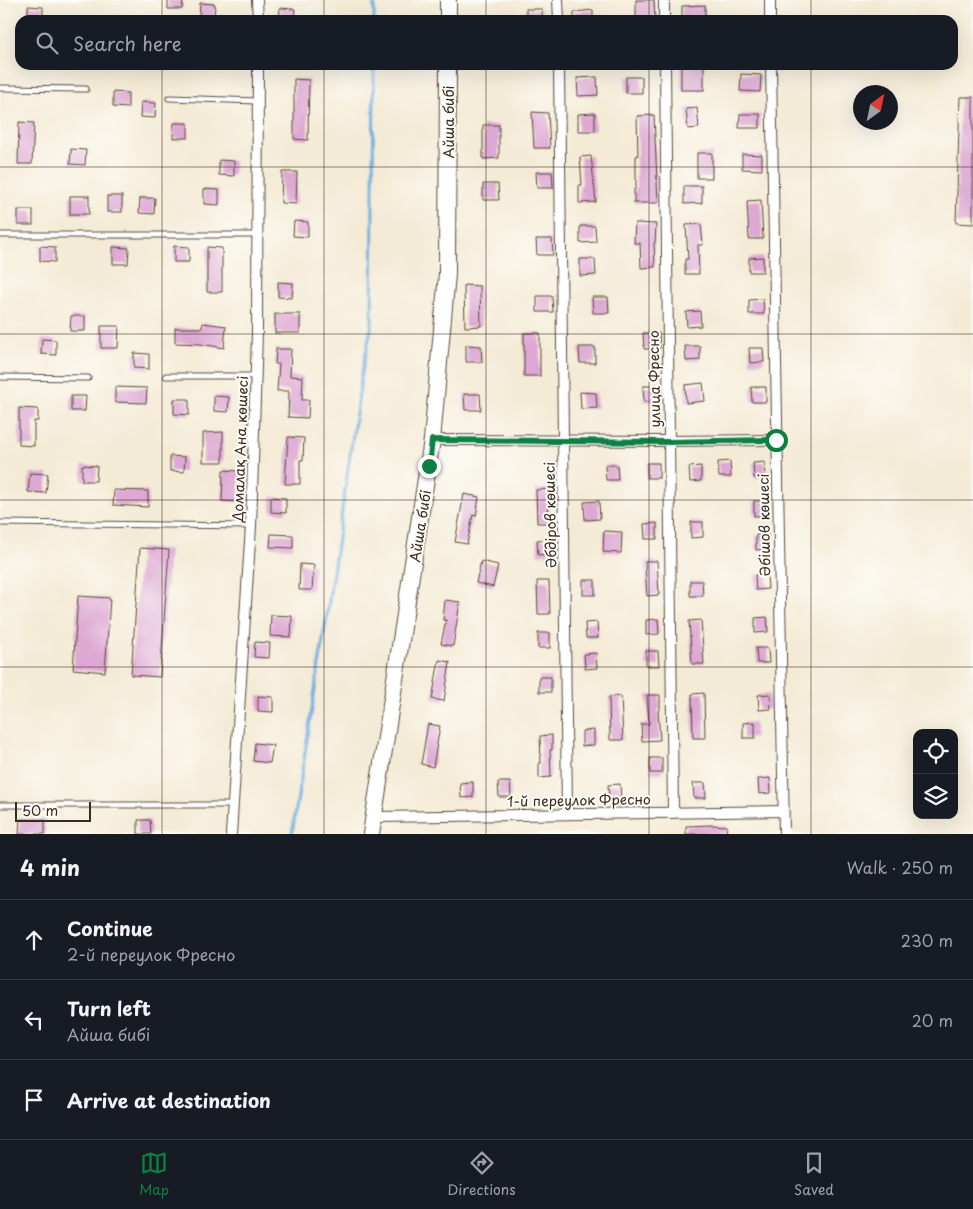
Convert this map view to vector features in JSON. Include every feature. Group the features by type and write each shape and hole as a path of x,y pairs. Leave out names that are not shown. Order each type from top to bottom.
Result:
{"main road":[{"path":"448,0 448,15"},
{"name":"Айша бибі","path":"372,834 432,440 447,274 448,70"}],"street":[{"path":"257,0 258,15"},
{"path":"558,0 559,15"},
{"path":"664,0 664,15"},
{"path":"770,0 770,15"},
{"name":"Домалақ Ана көшесі","path":"231,834 251,526 256,376 258,70"},
{"name":"Әбдіров көшесі","path":"559,70 567,814"},
{"name":"улица Фресно","path":"664,70 673,813"},
{"name":"Әбішов көшесі","path":"771,70 784,834"},
{"path":"432,440 668,442 776,440"},
{"name":"1-й переулок Фресно","path":"375,818 783,811"}],"lane":[{"path":"0,88 86,89"},
{"path":"169,98 258,101"},
{"path":"0,235 258,235"},
{"path":"166,376 256,376"},
{"path":"0,377 88,378"},
{"path":"0,523 251,526"},
{"path":"0,805 233,805"}],"building":[{"path":"168,0 183,0 182,9 168,9"},
{"path":"636,0 654,0 655,15 636,15"},
{"path":"200,3 215,4 214,15 199,15"},
{"path":"705,5 705,15 682,15 682,6"},
{"path":"28,6 43,7 43,15 28,15"},
{"path":"280,8 295,9 294,15 279,15"},
{"path":"526,9 542,9 542,15 526,15"},
{"path":"593,10 593,15 574,15 574,12"},
{"path":"681,70 704,70 704,90 681,90"},
{"path":"741,74 761,75 760,92 740,91"},
{"path":"597,77 598,95 578,96 577,78"},
{"path":"626,77 642,77 642,93 626,93"},
{"path":"294,79 309,80 308,140 294,139"},
{"path":"113,92 128,93 128,108 113,107"},
{"path":"960,97 973,97 973,224 956,223"},
{"path":"141,102 156,103 155,118 140,117"},
{"path":"697,108 699,128 688,129 686,109"},
{"path":"532,112 548,113 550,148 534,148"},
{"path":"595,113 595,131 578,131 578,114"},
{"path":"740,114 760,114 760,128 739,128"},
{"path":"654,115 658,203 634,203 636,156 638,156 637,116"},
{"path":"19,122 34,123 32,164 18,164"},
{"path":"174,123 188,123 188,138 173,138"},
{"path":"483,125 499,125 499,158 483,159"},
{"path":"71,149 86,150 85,165 70,164"},
{"path":"697,153 712,153 712,178 697,178"},
{"path":"742,154 762,155 762,170 742,169"},
{"path":"591,156 596,202 579,203 579,185 582,185 580,157"},
{"path":"219,160 234,161 234,176 219,175"},
{"path":"282,172 297,172 296,204 281,203"},
{"path":"536,172 552,172 553,188 537,188"},
{"path":"483,184 498,184 499,200 483,200"},
{"path":"684,186 702,186 702,203 684,204"},
{"path":"204,189 219,190 219,205 204,204"},
{"path":"70,196 89,196 89,214 70,214"},
{"path":"107,196 122,196 122,212 107,212"},
{"path":"140,198 155,198 154,214 139,213"},
{"path":"761,200 763,239 749,239 747,201"},
{"path":"18,210 33,210 33,225 18,225"},
{"path":"294,221 308,222 308,237 293,236"},
{"path":"635,223 656,224 654,243 655,267 641,268 640,243 634,243"},
{"path":"701,224 703,245 698,245 699,274 685,274 685,259 688,259 686,225"},
{"path":"580,226 595,226 596,242 580,243"},
{"path":"536,239 552,239 553,255 537,255"},
{"path":"40,246 55,247 55,262 40,261"},
{"path":"174,246 189,247 189,262 174,262"},
{"path":"113,247 129,248 128,264 113,264"},
{"path":"207,247 222,248 222,292 207,292"},
{"path":"763,257 763,272 749,272 749,258"},
{"path":"580,259 595,259 596,275 580,276"},
{"path":"278,282 293,283 292,298 278,297"},
{"path":"464,285 480,286 481,326 465,327"},
{"path":"537,296 552,296 553,312 537,312"},
{"path":"592,297 608,297 609,313 593,313"},
{"path":"763,299 764,314 749,314 749,300"},
{"path":"700,311 701,326 687,327 686,312"},
{"path":"275,314 300,314 300,333 275,333"},
{"path":"71,316 85,316 85,331 70,331"},
{"path":"203,323 226,326 224,348 201,344 175,343 175,328 202,328"},
{"path":"101,326 119,326 118,348 101,348"},
{"path":"524,333 540,333 540,376 524,376"},
{"path":"643,333 659,333 660,349 644,349"},
{"path":"42,339 56,340 56,355 41,354"},
{"path":"466,345 481,346 482,362 466,362"},
{"path":"685,346 700,346 700,360 686,361"},
{"path":"579,347 595,347 595,363 580,363"},
{"path":"749,348 763,348 764,362 750,363"},
{"path":"276,349 291,349 290,376 303,377 302,400 309,400 308,418 288,417 289,391 277,391 279,364 275,364"},
{"path":"134,353 149,354 149,369 134,368"},
{"path":"703,383 705,401 686,403 685,385"},
{"path":"643,386 659,386 659,402 644,402"},
{"path":"115,387 147,388 146,403 115,402"},
{"path":"751,387 766,387 766,402 752,402"},
{"path":"580,392 596,393 597,408 581,409"},
{"path":"464,394 480,394 481,410 465,410"},
{"path":"71,396 86,396 85,411 71,411"},
{"path":"214,396 229,397 228,412 214,411"},
{"path":"174,399 189,399 189,415 174,414"},
{"path":"19,408 38,409 38,421 34,421 34,446 19,445"},
{"path":"223,432 223,462 203,462 203,433"},
{"path":"288,437 304,438 303,460 300,460 300,484 285,484"},
{"path":"170,456 185,457 184,472 170,471"},
{"path":"730,461 731,477 719,477 718,462"},
{"path":"765,462 766,477 754,478 753,463"},
{"path":"647,463 659,463 659,478 647,478"},
{"path":"82,465 97,466 96,481 82,481"},
{"path":"605,465 617,465 618,480 606,480"},
{"path":"701,466 701,481 690,482 689,467"},
{"path":"223,470 240,471 239,502 222,501"},
{"path":"30,473 48,474 46,493 28,492"},
{"path":"548,489 549,523 537,523 536,490"},
{"path":"114,490 148,491 148,507 113,505"},
{"path":"464,494 479,497 476,516 473,515 467,544 455,542"},
{"path":"271,497 286,498 286,513 271,512"},
{"path":"599,501 600,519 585,520 584,502"},
{"path":"754,501 766,501 766,516 754,516"},
{"path":"691,522 703,522 703,537 691,538"},
{"path":"657,523 657,539 645,539 644,524"},
{"path":"604,531 622,532 621,553 603,552"},
{"path":"271,534 293,535 293,548 270,547"},
{"path":"768,534 768,549 756,550 756,535"},
{"path":"549,539 550,554 538,555 537,540"},
{"path":"140,548 169,550 160,677 131,675"},
{"path":"481,561 498,565 493,587 476,583"},
{"path":"645,561 657,561 659,595 647,596"},
{"path":"300,564 314,565 312,590 299,590"},
{"path":"767,574 768,589 756,590 755,575"},
{"path":"583,580 595,580 595,595 583,595"},
{"path":"537,581 549,581 550,614 538,614"},
{"path":"690,581 702,581 703,596 690,596"},
{"path":"78,596 110,598 105,672 73,669"},
{"path":"445,600 460,602 453,646 441,644 446,620 443,620"},
{"path":"271,615 292,616 291,637 270,636"},
{"path":"767,617 768,632 755,633 755,618"},
{"path":"658,619 659,634 646,635 646,620"},
{"path":"701,620 704,664 692,664 689,621"},
{"path":"597,622 598,638 586,638 585,623"},
{"path":"538,633 550,633 550,648 538,648"},
{"path":"255,642 270,643 269,658 254,657"},
{"path":"756,648 768,648 769,663 757,663"},
{"path":"646,651 658,651 659,666 646,666"},
{"path":"596,653 597,668 585,669 584,654"},
{"path":"439,660 450,662 444,701 432,699"},
{"path":"539,677 551,677 551,692 539,692"},
{"path":"704,693 705,738 693,738 692,694"},
{"path":"770,694 771,709 759,710 758,695"},
{"path":"647,695 660,695 660,710 658,710 660,740 642,741 641,724 649,724"},
{"path":"258,696 273,697 273,712 258,711"},
{"path":"621,696 623,740 610,740 609,697"},
{"path":"755,722 755,738 743,738 743,723"},
{"path":"428,724 440,726 433,767 421,764"},
{"path":"594,730 594,745 582,746 582,731"},
{"path":"552,735 552,750 550,750 551,777 539,778 539,763 541,763 540,736"},
{"path":"255,743 273,745 270,763 253,761"},
{"path":"650,758 662,758 662,773 650,773"},
{"path":"770,778 771,793 759,794 758,779"},
{"path":"473,782 473,797 461,798 460,783"},
{"path":"498,782 510,782 511,797 499,797"},
{"path":"693,783 705,783 706,798 694,798"},
{"path":"620,784 621,799 609,800 608,785"},
{"path":"20,819 45,820 45,834 19,834"},
{"path":"138,820 150,820 151,834 138,834"},
{"path":"686,826 727,826 726,834 686,834"}],"waterway":[{"path":"374,0 374,15"},
{"path":"292,834 326,621 362,372 372,324 374,70"}],"route":[{"path":"429,466 432,440 668,442 776,440"}]}
